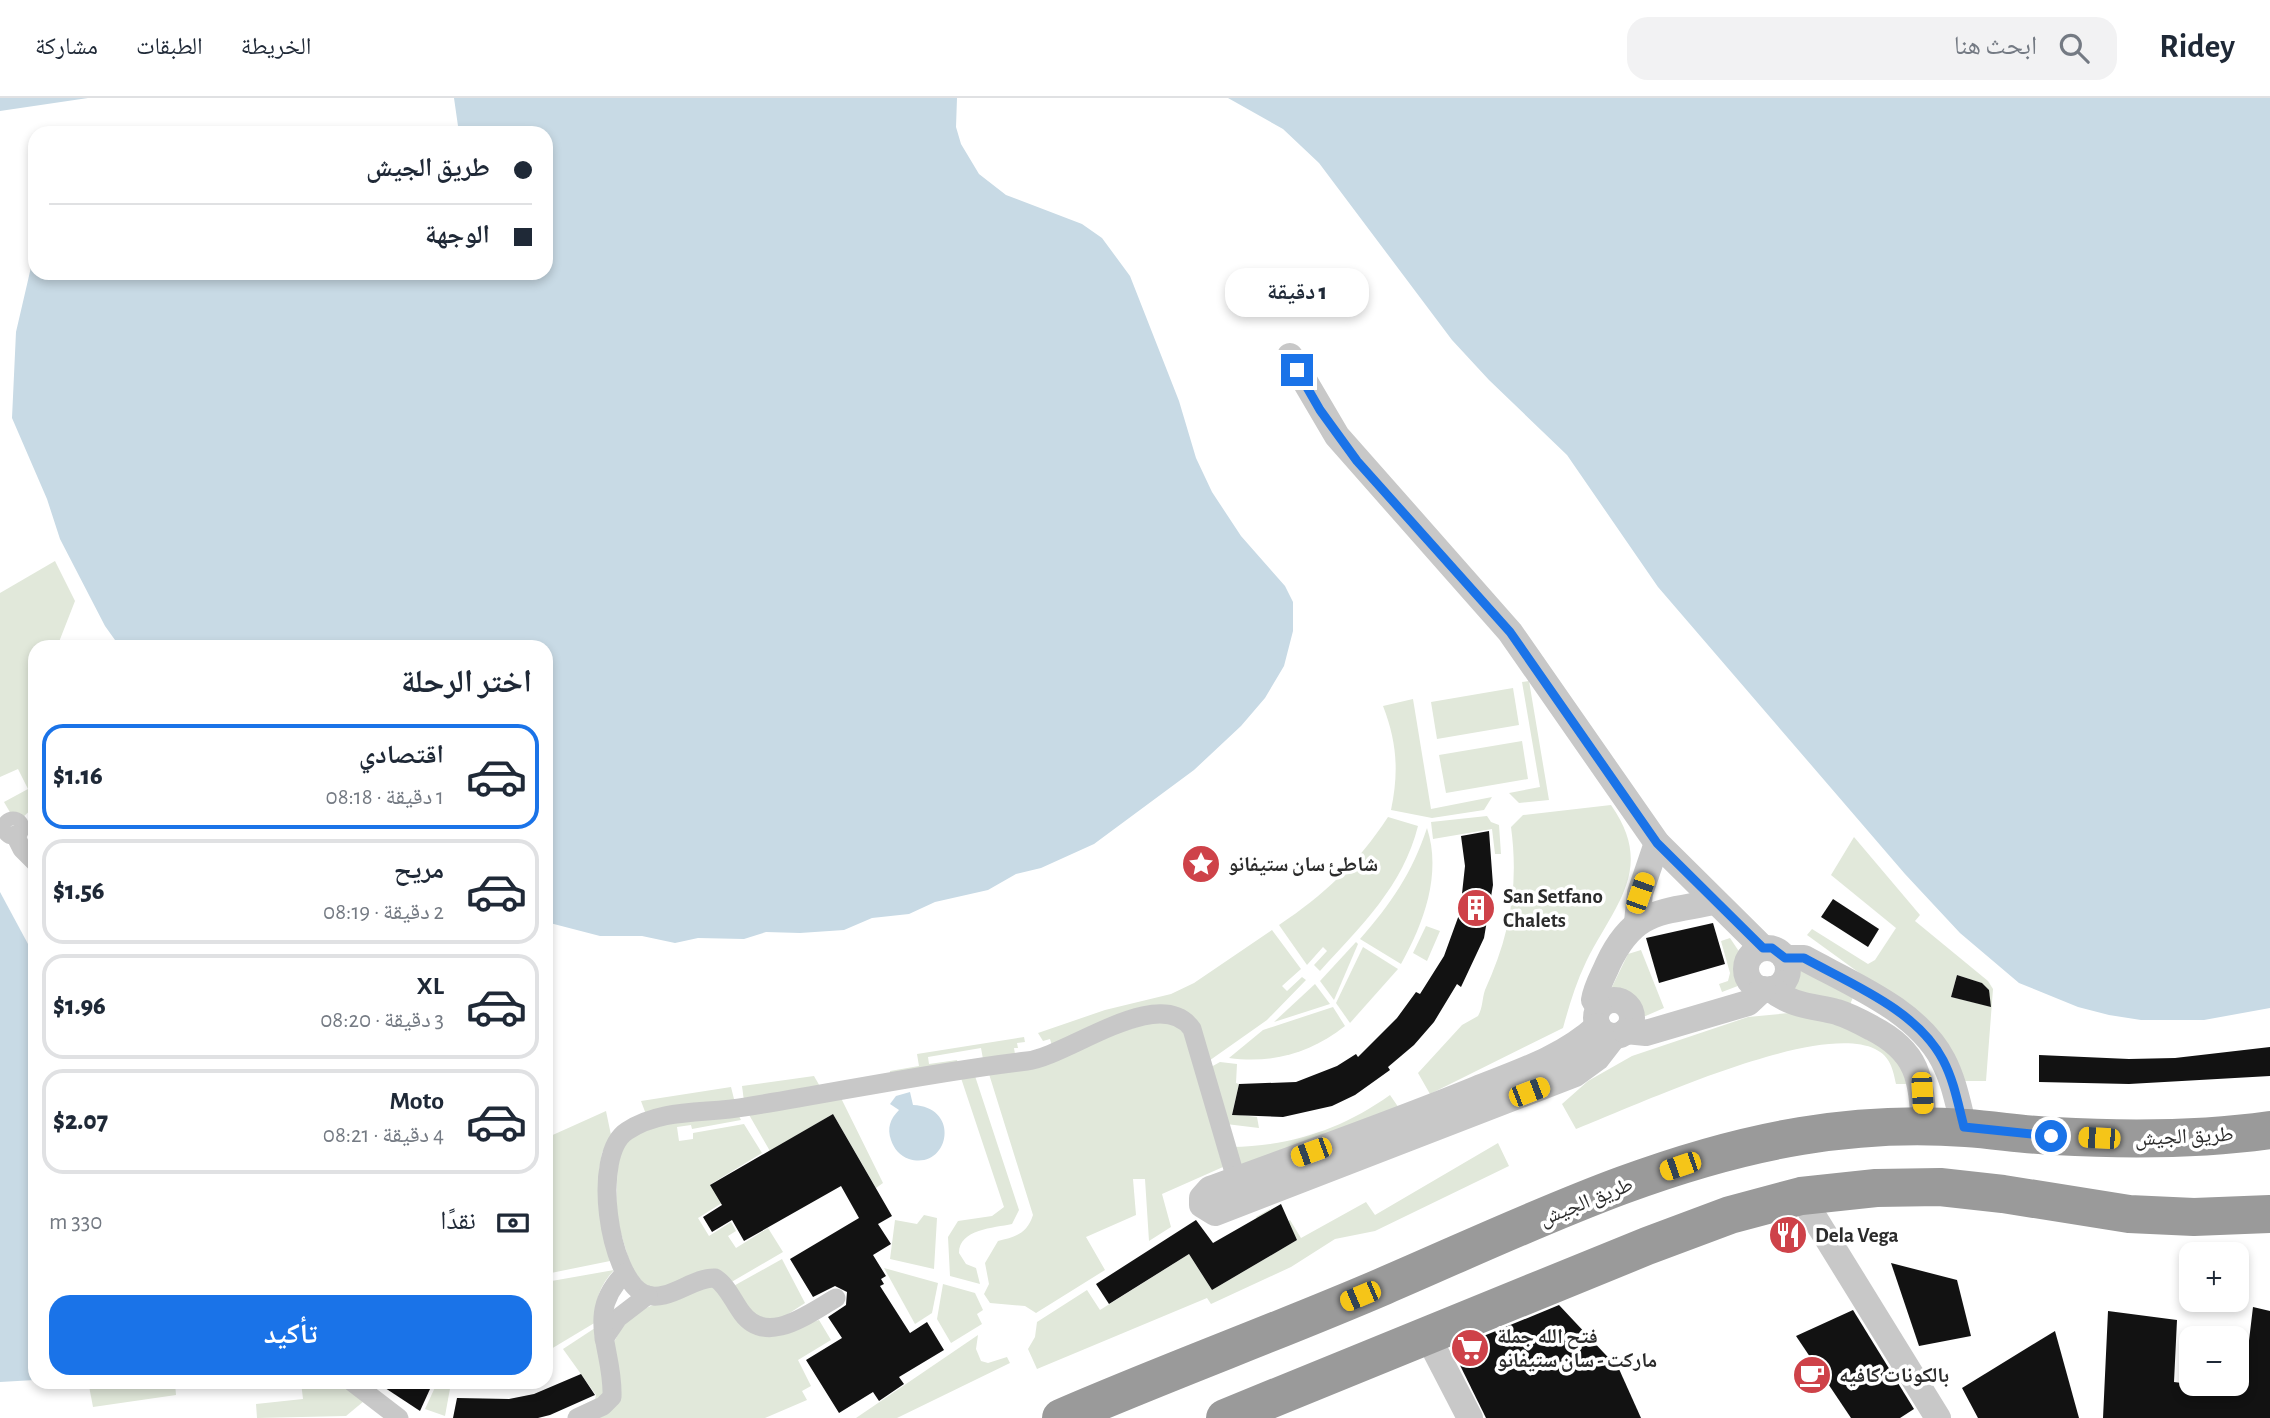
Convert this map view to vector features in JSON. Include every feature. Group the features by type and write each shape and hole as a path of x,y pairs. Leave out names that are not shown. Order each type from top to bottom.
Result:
{"highway":[{"name":"طريق الجيش","path":"1060,1418 1309,1318 1562,1210 1667,1170 1800,1136 1924,1127 1964,1127 2099,1138 2195,1137 2270,1130"},
{"path":"1225,1418 1428,1337 1525,1294 1689,1230 1801,1196 1876,1188 1940,1188 2003,1194 2129,1214 2194,1217 2270,1214"}],"street":[{"path":"1290,356 1337,436 1510,632 1657,843 1714,902 1774,953 1788,974 1779,986 1767,989 1748,1003 1646,1033 1609,1025 1546,1060 1411,1116 1205,1193 1202,1198 1205,1209 1215,1213 1575,1074 1597,1058 1609,1025"},
{"path":"15,835 28,855"},
{"path":"1637,922 1640,893 1657,843"},
{"path":"1609,1025 1594,1000 1616,948 1637,922 1660,913 1714,902"},
{"path":"1924,1127 1922,1093 1915,1066 1892,1024 1861,990 1804,958 1774,953 1749,957 1746,973 1750,981 1790,1002 1892,1024 1928,1038 1942,1059 1955,1092 1964,1127"},
{"path":"1849,1016 1861,990"},
{"path":"648,1295 629,1281 625,1273 614,1237 606,1177 612,1146 627,1130 664,1115 740,1108 924,1074 1031,1060 1082,1038 1160,1012 1175,1014 1192,1029 1236,1180"},
{"path":"1801,1196 1938,1418"},
{"path":"576,1418 603,1406 611,1397 603,1307 615,1283 625,1273"},
{"path":"604,1339 618,1318 648,1295 665,1294 715,1278 723,1284 746,1318 770,1328 786,1325 836,1298"},
{"path":"1428,1337 1470,1418"},
{"path":"361,1389 399,1418"}],"shaded area":[{"path":"55,561 75,601 60,640 28,640 28,789 18,769 0,777 0,593"},
{"path":"1529,681 1549,800 1519,803 1509,793 1540,787 1522,682"},
{"path":"1513,688 1519,725 1437,739 1431,702"},
{"path":"1413,699 1431,809 1492,797 1484,810 1432,818 1391,810 1395,757 1383,706"},
{"path":"1522,741 1528,779 1446,793 1439,755"},
{"path":"28,789 28,812 22,818 11,814 4,802"},
{"path":"1611,805 1624,828 1630,849 1630,868 1618,904 1582,970 1563,1028 1430,1094 1418,1073 1462,1025 1478,1016 1501,950 1513,890 1511,827 1523,815"},
{"path":"1487,816 1491,822 1499,825 1501,854 1495,854 1492,829 1433,839 1431,822"},
{"path":"1388,817 1418,826 1402,868 1379,904 1320,971 1314,965 1327,951 1323,947 1307,965 1279,925 1339,877 1365,849"},
{"path":"1427,828 1432,863 1428,898 1417,932 1401,964 1360,939 1400,887"},
{"path":"1854,837 1920,915 1915,921 1988,981 1993,989 1986,1081 1961,1081 1865,977 1807,935 1812,929 1868,964 1875,960 1896,928 1831,875","holes":["1957,975 1982,983 1989,990 1989,1006 1951,997"]},
{"path":"1426,926 1440,931 1427,961 1413,953"},
{"path":"1272,930 1301,969 1282,986 1287,991 1302,977 1306,980 1267,1020 1206,1063 1187,1016 1052,1046 1050,1039 1043,1041 1038,1033 1105,1010 1171,994 1194,983"},
{"path":"1730,938 1742,956 1735,969 1743,984 1722,992 1719,984 1728,981 1730,973 1721,941"},
{"path":"1356,942 1358,944 1334,1000 1320,981"},
{"path":"1363,947 1398,969 1350,1023 1336,1003"},
{"path":"1641,950 1664,1008 1641,1018 1629,997 1611,989 1628,954"},
{"path":"1796,966 1853,997 1848,1010 1788,987"},
{"path":"1315,984 1330,1004 1274,1022"},
{"path":"1333,1007 1345,1026 1305,1050 1276,1058 1229,1058 1263,1030"},
{"path":"1789,1013 1829,1020 1892,1050 1909,1084 1896,1084 1890,1063 1880,1052 1848,1043 1812,1046 1771,1056 1682,1086 1576,1129 1562,1104 1588,1081 1632,1056 1748,1017"},
{"path":"1165,1018 1183,1026 1223,1167 1162,1194 1171,1227 1149,1241 1145,1179 1133,1179 1136,1215 1086,1237 1105,1270 1036,1313 1025,1306 990,1303 984,1294 989,1284 985,1263 998,1241 1020,1234 1033,1215 989,1074"},
{"path":"1024,1037 1025,1042 1017,1043 1018,1048 1014,1048 1015,1054 983,1059 981,1048 928,1057 929,1064 957,1060 958,1064 890,1075 890,1071 919,1066 917,1054"},
{"path":"1220,1062 1237,1064 1236,1083 1239,1084 1232,1114 1257,1117 1259,1128 1226,1124 1211,1067"},
{"path":"814,1076 822,1090 744,1101 742,1086"},
{"path":"975,1076 1019,1210 1012,1224 971,1234 961,1245 959,1253 966,1264 976,1268 980,1284 950,1276 948,1237 958,1221 992,1216 1004,1207 961,1078"},
{"path":"731,1087 735,1103 647,1117 641,1101"},
{"path":"1390,1095 1403,1114 1237,1166 1231,1147 1274,1143 1314,1134 1353,1118"},
{"path":"840,1096 883,1183 876,1188 833,1114 775,1148 782,1172 748,1113"},
{"path":"606,1111 611,1135 602,1153 599,1171 615,1260 553,1273 553,1135"},
{"path":"738,1114 741,1120 692,1129 691,1125 677,1127 679,1141 693,1139 693,1133 744,1124 762,1153 711,1184 722,1203 698,1218 709,1236 731,1222 736,1231 728,1236 736,1248 768,1228 783,1252 728,1284 651,1291 632,1270 616,1217 618,1146 657,1124"},
{"path":"1498,1143 1509,1166 1375,1231 1335,1239 1291,1267 1211,1304 1207,1298 1037,1369 1028,1349 1035,1337 1037,1322 1087,1290 1100,1310 1189,1254 1212,1290 1297,1240 1289,1226 1269,1238 1256,1217 1270,1209 1279,1226 1290,1220 1301,1238 1366,1202 1375,1215"},
{"path":"924,1215 937,1218 934,1269 890,1259 895,1220 917,1224"},
{"path":"782,1259 805,1303 779,1320 761,1321 730,1288"},
{"path":"884,1268 938,1283 932,1313 915,1324"},
{"path":"614,1270 599,1294 596,1322 553,1348 553,1281"},
{"path":"709,1284 770,1336 819,1320 831,1340 798,1360 811,1386 802,1391 807,1400 765,1418 592,1418 606,1411 610,1349 629,1315"},
{"path":"943,1284 975,1293 983,1310 977,1314 982,1324 951,1343 937,1319"},
{"path":"595,1328 609,1391 571,1416 569,1412 595,1399 596,1395 563,1349"},
{"path":"978,1335 976,1349 981,1361 988,1363 1007,1357 1010,1363 897,1418 856,1418"},
{"path":"90,1389 176,1389 176,1395 93,1407"},
{"path":"302,1389 351,1389 364,1401 346,1416 257,1418 256,1404 303,1399"},
{"path":"434,1389 450,1389 445,1416 425,1409"}],"water":[{"path":"0,98 88,98 0,111"},
{"path":"454,98 957,98 956,127 961,144 979,174 1006,195 1082,224 1102,238 1130,276 1179,401 1196,458 1212,492 1241,536 1285,586 1293,602 1293,631 1284,666 1265,698 1241,726 1194,770 1094,844 1041,868 1016,874 988,890 935,902 909,914 872,918 844,930 766,932 744,939 698,938 675,943 642,936 600,936 553,924 553,640 115,640 60,539 47,499 12,418 16,332 28,280 553,280 553,126 458,126"},
{"path":"1228,98 2270,98 2270,1008 2204,1020 2141,1020 2109,1015 2078,1007 2019,983 1960,933 1905,874 1658,587 1567,455 1489,380 1452,340 1319,163 1283,129"},
{"path":"0,892 28,944 28,1380 0,1382"},
{"path":"910,1092 913,1105 929,1108 939,1116 944,1126 941,1148 933,1156 923,1160 909,1159 900,1154 889,1132 893,1117 899,1110 890,1104 896,1096"}],"building":[{"path":"1489,831 1493,885 1484,938 1461,987 1457,984 1434,1022 1414,1045 1388,1067 1390,1070 1355,1095 1332,1106 1283,1117 1232,1115 1239,1084 1296,1082 1337,1066 1356,1054 1358,1057 1397,1018 1416,992 1420,994 1444,956 1460,912 1465,866 1461,836"},
{"path":"1833,899 1879,929 1868,947 1821,917"},
{"path":"1713,923 1725,964 1659,983 1646,938"},
{"path":"1957,975 1982,983 1989,990 1991,1007 1951,997"},
{"path":"2270,1047 2270,1076 2129,1084 2039,1082 2039,1055 2175,1058"},
{"path":"833,1114 892,1216 878,1224 891,1244 873,1255 886,1276 881,1279 884,1284 880,1286 910,1333 927,1322 944,1350 899,1377 904,1384 879,1401 873,1392 839,1413 806,1360 842,1338 828,1317 846,1305 847,1292 835,1286 813,1297 790,1259 859,1218 841,1186 744,1241 732,1220 712,1232 703,1217 722,1205 710,1185"},
{"path":"1281,1204 1297,1240 1212,1290 1189,1254 1109,1304 1096,1284 1196,1220 1213,1243"},
{"path":"1891,1263 1957,1280 1971,1336 1919,1346"},
{"path":"1559,1305 1619,1369 1641,1418 1486,1418 1452,1349"},
{"path":"2253,1307 2270,1311 2270,1418 2103,1418 2108,1311 2177,1320 2174,1382 2179,1383 2179,1396 2249,1396 2249,1341"},
{"path":"1853,1310 1914,1409 1900,1418 1851,1418 1796,1336"},
{"path":"2055,1331 2079,1418 1978,1418 1962,1388"},
{"path":"581,1374 595,1395 538,1418 453,1418 457,1398 509,1399 553,1389 553,1386"},
{"path":"387,1389 430,1389 420,1411"}],"place":[{"name":"شاطئ سان ستيفانو","path":"1201,864"},
{"name":"San Setfano Chalets","path":"1476,908"},
{"name":"Dela Vega","path":"1788,1235"},
{"name":"فتح الله جملة ماركت - سان ستيفانو","path":"1470,1348"},
{"name":"بالكونات كافيه","path":"1812,1375"}],"route":[{"path":"1297,370 1337,436 1357,461 1510,632 1657,843 1673,861 1763,948 1772,948 1785,958 1804,958 1881,1002 1918,1028 1935,1048 1949,1073 1964,1127 2051,1136"}]}
